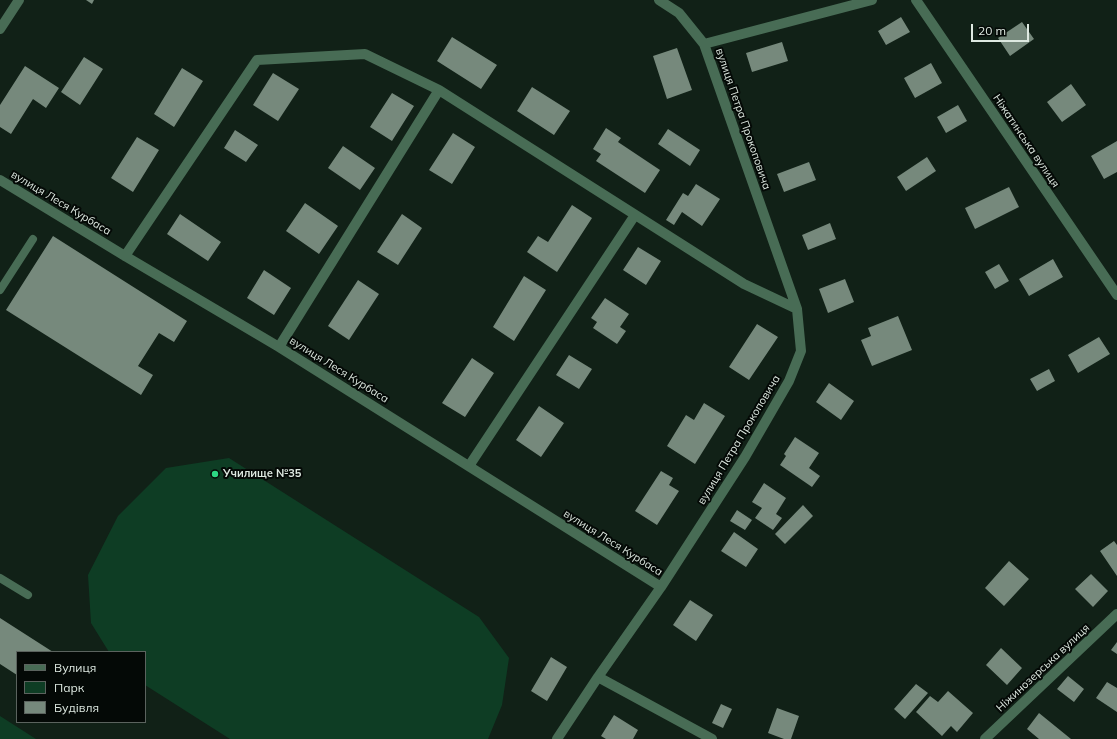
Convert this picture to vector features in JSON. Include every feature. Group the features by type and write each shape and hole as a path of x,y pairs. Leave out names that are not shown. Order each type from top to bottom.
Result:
{"street":[{"path":"0,29 18,0"},
{"name":"вулиця Петра Прокоповича","path":"557,739 661,587 745,457 789,381 801,351 797,309 704,44 678,13 659,0"},
{"path":"704,44 872,0"},
{"name":"Ніжатинська вулиця","path":"916,0 1117,295"},
{"path":"125,256 257,60 365,54 439,90 744,284 797,309"},
{"path":"279,346 439,90"},
{"name":"вулиця Леся Курбаса","path":"0,180 125,256 279,346 661,587"},
{"path":"469,466 636,215"},
{"name":"Ніжинозерська вулиця","path":"985,739 1117,614"},
{"path":"598,677 712,739"}],"lane":[{"path":"0,290 33,238"},
{"path":"0,578 28,595"}],"green space":[{"path":"229,458 479,617 509,658 502,705 488,739 230,739 146,686 146,651 108,651 91,623 88,575 118,516 166,468"},
{"path":"0,716 36,739 0,739"}],"building":[{"path":"86,0 94,0 92,4"},
{"path":"901,17 910,32 886,45 878,31"},
{"path":"1022,22 1034,39 1010,56 998,38"},
{"path":"452,37 497,65 481,89 437,61"},
{"path":"782,42 788,61 752,72 746,53"},
{"path":"677,48 692,90 667,99 653,56"},
{"path":"84,57 103,69 80,105 61,92"},
{"path":"931,63 942,83 915,98 904,78"},
{"path":"25,66 59,88 46,108 33,99 11,134 0,127 0,105"},
{"path":"182,68 203,81 174,127 154,114"},
{"path":"273,73 299,89 278,121 253,105"},
{"path":"1071,84 1086,105 1062,122 1047,102"},
{"path":"532,87 570,111 554,135 517,111"},
{"path":"392,93 414,106 392,141 370,127"},
{"path":"958,105 967,121 946,133 937,117"},
{"path":"606,128 621,138 618,142 660,170 645,193 596,161 601,154 593,149"},
{"path":"668,129 700,150 690,166 658,144"},
{"path":"235,130 258,145 246,162 224,148"},
{"path":"453,133 475,147 452,184 429,170"},
{"path":"137,137 159,150 133,192 111,178"},
{"path":"1117,141 1117,172 1104,179 1091,156"},
{"path":"343,146 375,168 360,190 328,168"},
{"path":"927,157 936,171 906,191 897,177"},
{"path":"809,162 816,180 784,192 777,174"},
{"path":"696,184 720,199 702,226 682,212 674,225 666,220 683,193 688,196"},
{"path":"1009,187 1019,207 975,229 965,208"},
{"path":"305,203 338,226 319,254 286,231"},
{"path":"572,205 592,218 557,272 527,252 538,236 548,242"},
{"path":"180,214 221,242 208,261 167,234"},
{"path":"402,214 422,228 398,265 377,252"},
{"path":"830,223 836,239 808,250 802,235"},
{"path":"53,236 187,321 174,342 159,333 138,366 153,375 141,395 6,310"},
{"path":"638,247 661,261 646,285 623,270"},
{"path":"1053,259 1063,277 1029,296 1019,279"},
{"path":"999,264 1009,281 995,289 985,272"},
{"path":"264,270 291,288 274,315 247,298"},
{"path":"524,276 546,290 514,341 493,327"},
{"path":"845,279 854,302 828,313 819,289"},
{"path":"358,280 379,294 349,340 328,326"},
{"path":"605,298 629,314 620,327 626,331 617,344 593,328 597,322 591,318"},
{"path":"898,316 912,350 872,366 861,340 871,336 868,328"},
{"path":"757,324 778,337 749,380 729,367"},
{"path":"1099,337 1110,354 1078,373 1068,355"},
{"path":"569,355 592,369 579,389 556,375"},
{"path":"472,358 494,373 465,417 442,403"},
{"path":"1049,369 1055,381 1037,391 1030,379"},
{"path":"829,383 854,401 841,420 816,402"},
{"path":"704,403 725,416 695,464 667,446 686,415 694,420"},
{"path":"539,406 564,423 541,457 516,440"},
{"path":"795,437 819,453 809,468 820,476 812,487 780,465 786,456 784,454"},
{"path":"661,471 673,478 669,485 679,491 657,525 635,511"},
{"path":"764,483 786,498 776,514 782,518 773,530 755,518 762,508 752,502"},
{"path":"803,505 813,516 785,544 775,534"},
{"path":"737,510 752,520 745,530 730,521"},
{"path":"734,532 758,549 746,567 721,551"},
{"path":"1114,541 1117,545 1117,576 1100,551"},
{"path":"1009,561 1029,579 1004,606 985,588"},
{"path":"1091,574 1108,591 1093,607 1075,589"},
{"path":"690,600 713,615 696,641 673,625"},
{"path":"0,618 51,651 16,651 16,674 0,664"},
{"path":"1117,642 1117,654 1111,650"},
{"path":"1001,648 1022,668 1007,685 986,665"},
{"path":"551,657 567,667 547,701 531,691"},
{"path":"1068,676 1084,689 1074,702 1057,689"},
{"path":"1107,682 1117,688 1117,712 1096,698"},
{"path":"916,684 928,693 905,719 894,709"},
{"path":"948,691 973,713 957,732 951,726 942,736 916,712 930,696 938,702"},
{"path":"721,704 732,709 723,728 712,723"},
{"path":"777,708 799,716 791,739 784,739 768,733"},
{"path":"1039,713 1071,739 1039,739 1027,729"},
{"path":"614,715 638,730 633,739 606,739 601,736"}],"place":[{"name":"Училище №35","path":"215,474"}]}
